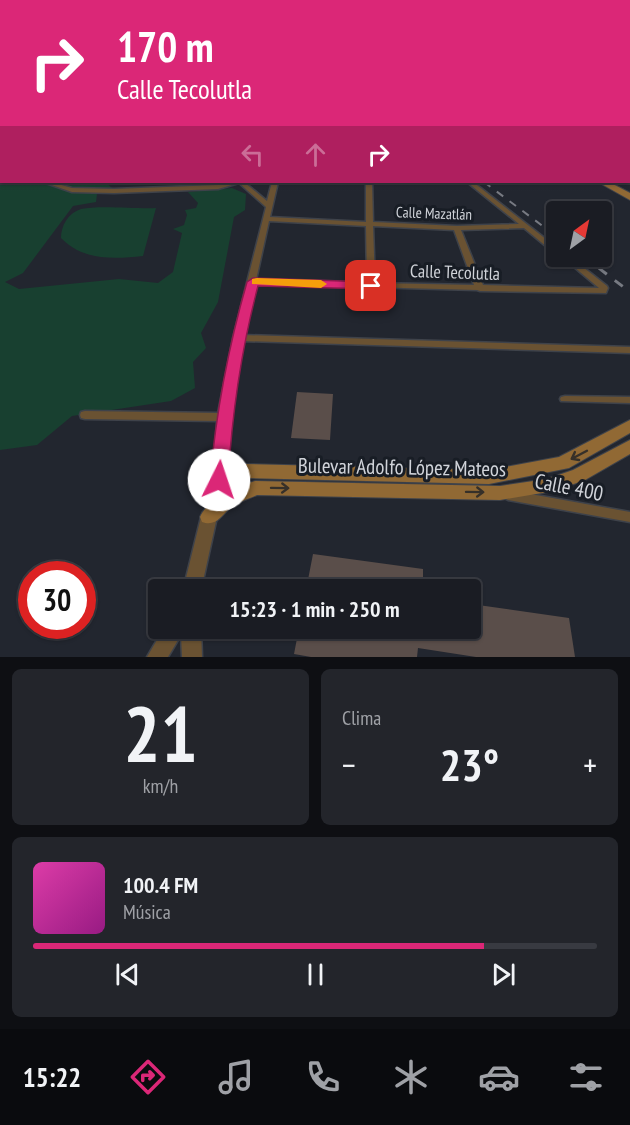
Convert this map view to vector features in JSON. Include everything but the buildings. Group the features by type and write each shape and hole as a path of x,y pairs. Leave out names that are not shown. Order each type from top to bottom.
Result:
{"main road":[{"path":"605,183 630,197"},
{"path":"615,183 630,191"},
{"name":"Bulevar Adolfo López Mateos","path":"219,480 243,471 498,476 563,463 630,426"},
{"name":"Bulevar Adolfo López Mateos","path":"209,517 225,502 255,488 500,493 548,486 579,475 630,446"}],"street":[{"path":"49,183 72,190 114,191 218,187 235,183"},
{"path":"240,183 269,206"},
{"path":"195,579 219,480 224,417 238,338 275,183"},
{"path":"369,183 371,286"},
{"name":"Calle Mazatlán","path":"471,183 527,226"},
{"name":"Calle Mazatlán","path":"268,219 457,228 527,226"},
{"path":"527,226 546,242"},
{"path":"457,228 480,289"},
{"name":"Calle Tecolutla","path":"253,282 603,291 604,288 578,267"},
{"path":"238,338 630,350"},
{"path":"565,399 630,400"},
{"path":"85,415 224,417"},
{"name":"Calle 400","path":"500,493 630,517"},
{"path":"157,657 168,639"},
{"path":"191,639 192,657"}],"green space":[{"path":"0,183 106,183 112,188 97,194 96,202 73,206 23,273 5,282 19,289 119,279 158,283 173,272 182,233 173,229 184,225 187,215 185,210 196,208 198,203 188,192 232,188 246,194 245,210 234,217 218,302 201,333 206,348 193,362 195,388 171,401 72,416 37,445 0,450"},
{"path":"156,208 143,256 110,258 89,255 70,246 61,238 66,220 81,209"}],"railway":[{"path":"485,183 546,228"},
{"path":"597,267 630,292"}],"slow traffic":[{"path":"257,282 321,284"}],"route":[{"path":"219,480 224,417 238,338 253,282 371,286"}]}
